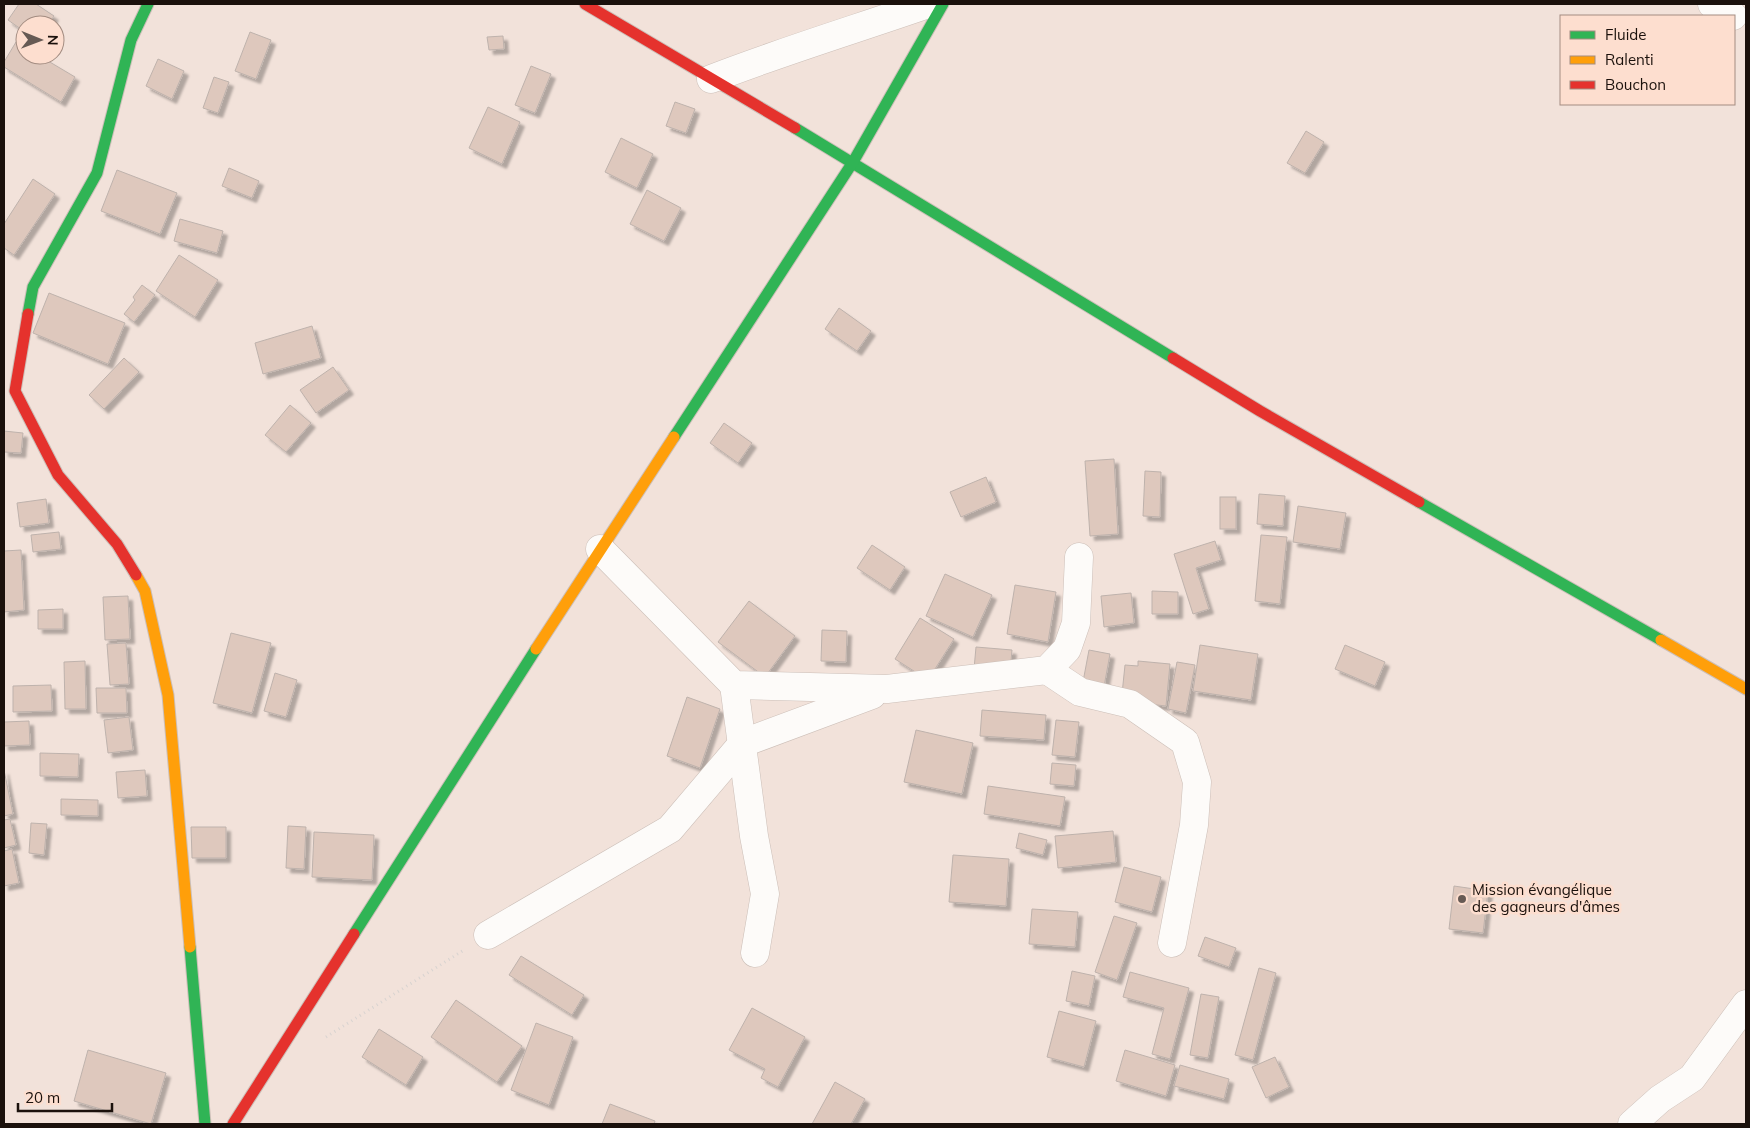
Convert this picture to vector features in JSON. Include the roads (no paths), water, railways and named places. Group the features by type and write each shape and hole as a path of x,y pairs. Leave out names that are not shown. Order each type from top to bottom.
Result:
{"street":[{"path":"148,4 130,40 97,172 32,287 10,392 58,475 117,544 145,591 168,695 205,1124"},
{"path":"585,4 853,162 1260,411 1746,689"},
{"path":"711,79 786,50 842,34 928,4"},
{"path":"233,1124 600,549 853,162 943,4"},
{"path":"1712,4 1730,15"},
{"path":"600,549 734,685 754,836 765,894 756,953"},
{"path":"734,685 887,689 1047,670 1067,649 1076,623 1079,557"},
{"path":"1047,670 1080,692 1130,704 1185,742 1197,782 1194,825 1172,943"},
{"path":"488,935 670,829 742,743 887,689"},
{"path":"1632,1124 1660,1099 1692,1078 1746,1004"}],"place":[{"name":"Mission évangélique des gagneurs d'âmes","path":"1462,899"}]}
